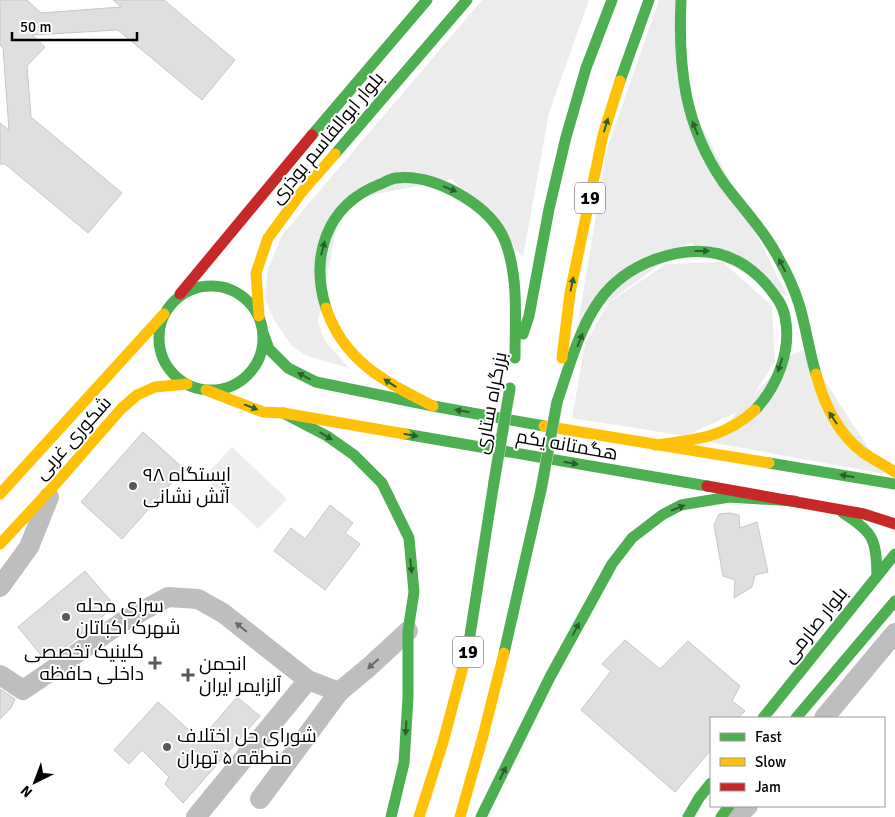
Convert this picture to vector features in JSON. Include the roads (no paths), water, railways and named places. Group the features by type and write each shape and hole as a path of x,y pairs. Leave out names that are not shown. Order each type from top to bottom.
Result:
{"main road":[{"name":"بلوار ابوالقاسم بوذری","path":"259,316 256,273 268,238 301,193 356,106 427,0"},
{"name":"بلوار ابوالقاسم بوذری","path":"180,294 356,106 467,0"},
{"name":"بزرگراه ستاری","path":"419,817 467,657 513,373 529,316 549,209 566,137 586,68 612,0"},
{"name":"19","path":"460,817 509,637 541,490 557,402 570,293 603,135 649,0"},
{"path":"681,0 679,31 684,92 703,148 722,180 765,236 791,283 801,310 814,374 825,407 839,428 860,450 895,472"},
{"path":"433,406 397,387 362,365 350,352 337,332 324,303 319,274 321,251 330,226 348,202 368,188 397,178 426,180 455,190 484,209 505,241 512,268 515,315 513,373"},
{"path":"557,402 589,318 599,301 614,284 629,272 642,265 670,254 690,251 714,251 730,255 745,263 762,278 776,297 785,314 787,333 785,352 778,373 770,390 756,410 719,434 655,445"},
{"path":"201,286 224,287 245,298 259,316 263,333 262,351 254,368 241,380 224,388 206,390 187,384 171,371 161,353 158,333 164,314 180,294 201,286"},
{"name":"شکوری غربی","path":"0,494 164,314"},
{"name":"هگمتانه یکم","path":"263,333 269,349 288,368 316,382 433,406 895,484"},
{"name":"شکوری غربی","path":"0,544 121,409 137,395 155,387 187,384"},
{"name":"هگمتانه یکم","path":"206,390 263,412 864,514 895,524"},
{"path":"283,414 327,436 354,455 382,483 394,504 409,538 414,592 408,631 408,697 404,763 391,817"},
{"path":"481,817 569,642 612,564 632,538 662,515 681,505 729,497 795,502"},
{"path":"838,510 870,532 876,547 877,575"},
{"name":"بلوار صارمی","path":"764,717 895,554"},
{"path":"797,717 895,602"},
{"path":"679,817 710,784"},
{"path":"688,817 699,798"}],"street":[{"path":"0,587 29,547 53,487"},
{"path":"0,675 22,690 124,621 168,597 198,599 223,613 308,680 339,692"},
{"path":"260,799 339,692 408,631"},
{"path":"825,717 895,633"},
{"path":"196,817 308,680"},
{"path":"736,817 747,807"}],"place":[{"name":"ایستگاه ۹۸ آتش نشانی","path":"133,486"},
{"name":"سرای محله شهرک اکباتان","path":"66,617"},
{"name":"کلینیک تخصصی داخلی حافظه","path":"155,663"},
{"name":"انجمن آلزایمر ایران","path":"188,675"},
{"name":"شورای حل اختلاف منطقه ۵ تهران","path":"167,747"}]}
